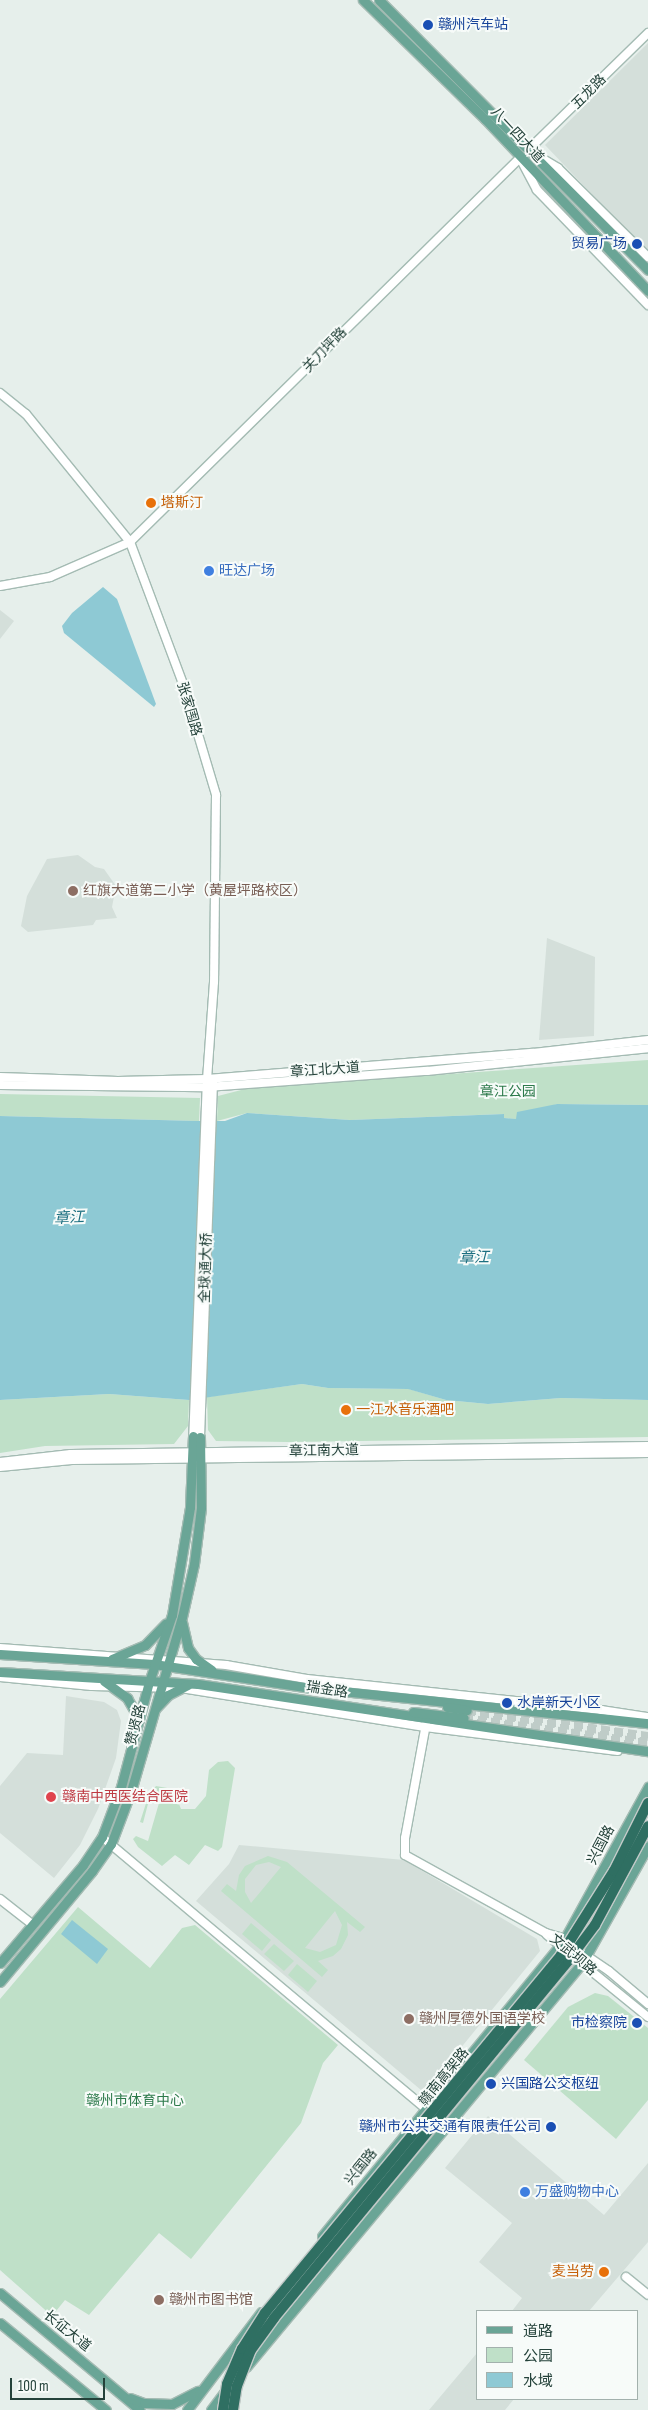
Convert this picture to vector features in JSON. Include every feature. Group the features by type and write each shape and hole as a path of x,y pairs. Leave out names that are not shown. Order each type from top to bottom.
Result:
{"highway":[{"name":"赣南高架路","path":"223,2410 231,2375 264,2313 561,1955 610,1879 648,1804"},
{"name":"赣南高架路","path":"233,2410 237,2386 251,2350 274,2318 568,1961 604,1910 648,1826"}],"main road":[{"name":"八一四大道","path":"363,0 520,158 648,291"},
{"name":"八一四大道","path":"379,0 648,270"},
{"name":"五龙路","path":"528,150 648,33"},
{"path":"528,150 558,168 648,257"},
{"path":"520,158 537,190 648,305"},
{"name":"关刀坪路","path":"130,542 520,158"},
{"name":"张家围路","path":"0,393 26,414 130,542 183,684 216,794 210,1083"},
{"path":"0,586 50,577 130,542"},
{"name":"章江北大道","path":"0,1077 210,1083 504,1056 648,1040"},
{"name":"章江北大道","path":"0,1085 210,1083 426,1071 648,1048"},
{"name":"全球通大桥","path":"196,1436 210,1083"},
{"name":"赞贤路","path":"0,1982 111,1844 137,1774 167,1663 182,1617 194,1564 200,1508 196,1436"},
{"name":"章江南大道","path":"0,1467 72,1460 648,1446"},
{"name":"章江南大道","path":"0,1462 71,1454 196,1456 648,1453"},
{"name":"赞贤路","path":"0,1964 83,1865 102,1837 127,1768 148,1684 172,1615 196,1456"},
{"path":"102,1661 123,1656 152,1640 172,1615"},
{"path":"182,1617 186,1642 202,1664 219,1672"},
{"path":"0,1648 123,1656 155,1662"},
{"name":"瑞金路","path":"0,1654 102,1661 167,1663 304,1687 648,1723"},
{"path":"167,1663 202,1664 648,1718"},
{"name":"瑞金路","path":"0,1672 148,1684 198,1684 303,1700 426,1724 648,1751"},
{"path":"0,1678 113,1686 148,1684"},
{"path":"100,1679 113,1686 127,1698 139,1719"},
{"path":"161,1684 648,1755"},
{"path":"152,1717 162,1700 181,1688 198,1684"},
{"path":"303,1700 465,1714 304,1687"},
{"name":"文武坝路","path":"426,1724 405,1838 405,1855 546,1933 648,2004"},
{"name":"兴国路","path":"186,2410 426,2108 562,1943 648,1786"},
{"path":"102,1837 447,2127"},
{"path":"211,2410 585,1959 648,1846"},
{"path":"0,1899 32,1925"},
{"name":"文武坝路","path":"585,1959 648,2017"},
{"path":"626,2277 648,2295"},
{"name":"长征大道","path":"0,2293 140,2410"},
{"path":"0,2323 102,2408"},
{"path":"117,2390 144,2403 172,2404 194,2394 212,2377"},
{"path":"218,2410 221,2396"}],"shaded area":[{"path":"648,43 648,253 545,145"},
{"path":"0,610 14,621 0,639"},
{"name":"红旗大道第二小学（黄屋坪路校区）","path":"78,855 95,867 104,869 116,886 112,907 117,918 96,920 93,925 28,932 21,926 27,896 47,859"},
{"path":"547,938 595,957 594,1036 539,1040"},
{"name":"赣南中西医结合医院","path":"66,1696 104,1702 117,1710 121,1721 116,1758 98,1809 80,1845 54,1878 0,1833 0,1786 27,1753 63,1755"},
{"name":"赣州厚德外国语学校","path":"239,1845 404,1860 537,1939 540,1951 428,2088 421,2090 196,1901 229,1864"},
{"name":"万盛购物中心","path":"488,2116 604,2215 648,2163 648,2242 590,2310 513,2310 522,2298 479,2262 512,2223 445,2168"},
{"path":"476,2354 476,2400 513,2400 505,2410 429,2410"}],"green space":[{"name":"章江公园","path":"648,1060 648,1105 557,1104 516,1119 503,1118 503,1114 350,1120 247,1113 217,1121 218,1096 249,1088"},
{"path":"0,1094 200,1098 199,1121 0,1116"},
{"path":"302,1384 328,1388 409,1389 446,1400 488,1404 561,1398 648,1400 648,1437 288,1442 216,1441 208,1430 207,1397"},
{"path":"109,1394 189,1400 188,1426 174,1444 45,1446 0,1453 0,1400"},
{"path":"228,1761 235,1768 222,1847 218,1851 205,1845 189,1865 175,1855 162,1866 138,1847 133,1839 136,1836 148,1841 159,1803 149,1800 143,1823 140,1822 149,1794 156,1786 173,1789 181,1809 195,1809 206,1796 209,1770 218,1762"},
{"path":"268,1856 287,1862 365,1927 360,1932 347,1922 348,1935 341,1949 333,1956 318,1961 328,1970 322,1977 221,1891 227,1884 236,1891 239,1875 245,1866","holes":["269,1862 281,1867 251,1903 245,1892 245,1879 256,1865","335,1911 342,1925 336,1945 320,1952 305,1948"]},
{"name":"赣州市体育中心","path":"78,1907 150,1968 182,1928 195,1925 338,2045 323,2063 301,2123 191,2259 159,2233 89,2315 65,2300 52,2316 0,2270 0,1999"},
{"path":"251,1923 271,1940 262,1951 242,1934"},
{"path":"274,1944 294,1961 284,1971 264,1954"},
{"path":"297,1964 317,1981 308,1992 288,1975"},
{"path":"595,1993 608,1996 648,2028 648,2100 616,2139 524,2060 568,2007"}],"water":[{"path":"103,587 117,599 156,704 154,707 64,633 62,626 72,613"},
{"name":"章江","path":"557,1104 648,1105 648,1400 561,1398 488,1404 446,1400 408,1389 328,1388 302,1384 189,1400 109,1394 0,1400 0,1116 225,1121 247,1113 350,1120 504,1114 504,1118 516,1119 517,1112"},
{"path":"72,1920 108,1949 97,1964 61,1934"}],"tunnel":[{"path":"467,1710 648,1736"},
{"path":"464,1718 648,1743"}],"place":[{"name":"赣州汽车站","path":"428,25"},
{"name":"贸易广场","path":"637,244"},
{"name":"塔斯汀","path":"151,503"},
{"name":"旺达广场","path":"209,571"},
{"name":"红旗大道第二小学（黄屋坪路校区）","path":"73,891"},
{"name":"一江水音乐酒吧","path":"346,1410"},
{"name":"水岸新天小区","path":"507,1703"},
{"name":"赣南中西医结合医院","path":"51,1797"},
{"name":"赣州厚德外国语学校","path":"409,2019"},
{"name":"市检察院","path":"637,2023"},
{"name":"兴国路公交枢纽","path":"491,2084"},
{"name":"赣州市公共交通有限责任公司","path":"551,2127"},
{"name":"万盛购物中心","path":"525,2192"},
{"name":"麦当劳","path":"604,2272"},
{"name":"赣州市图书馆","path":"159,2300"}]}
